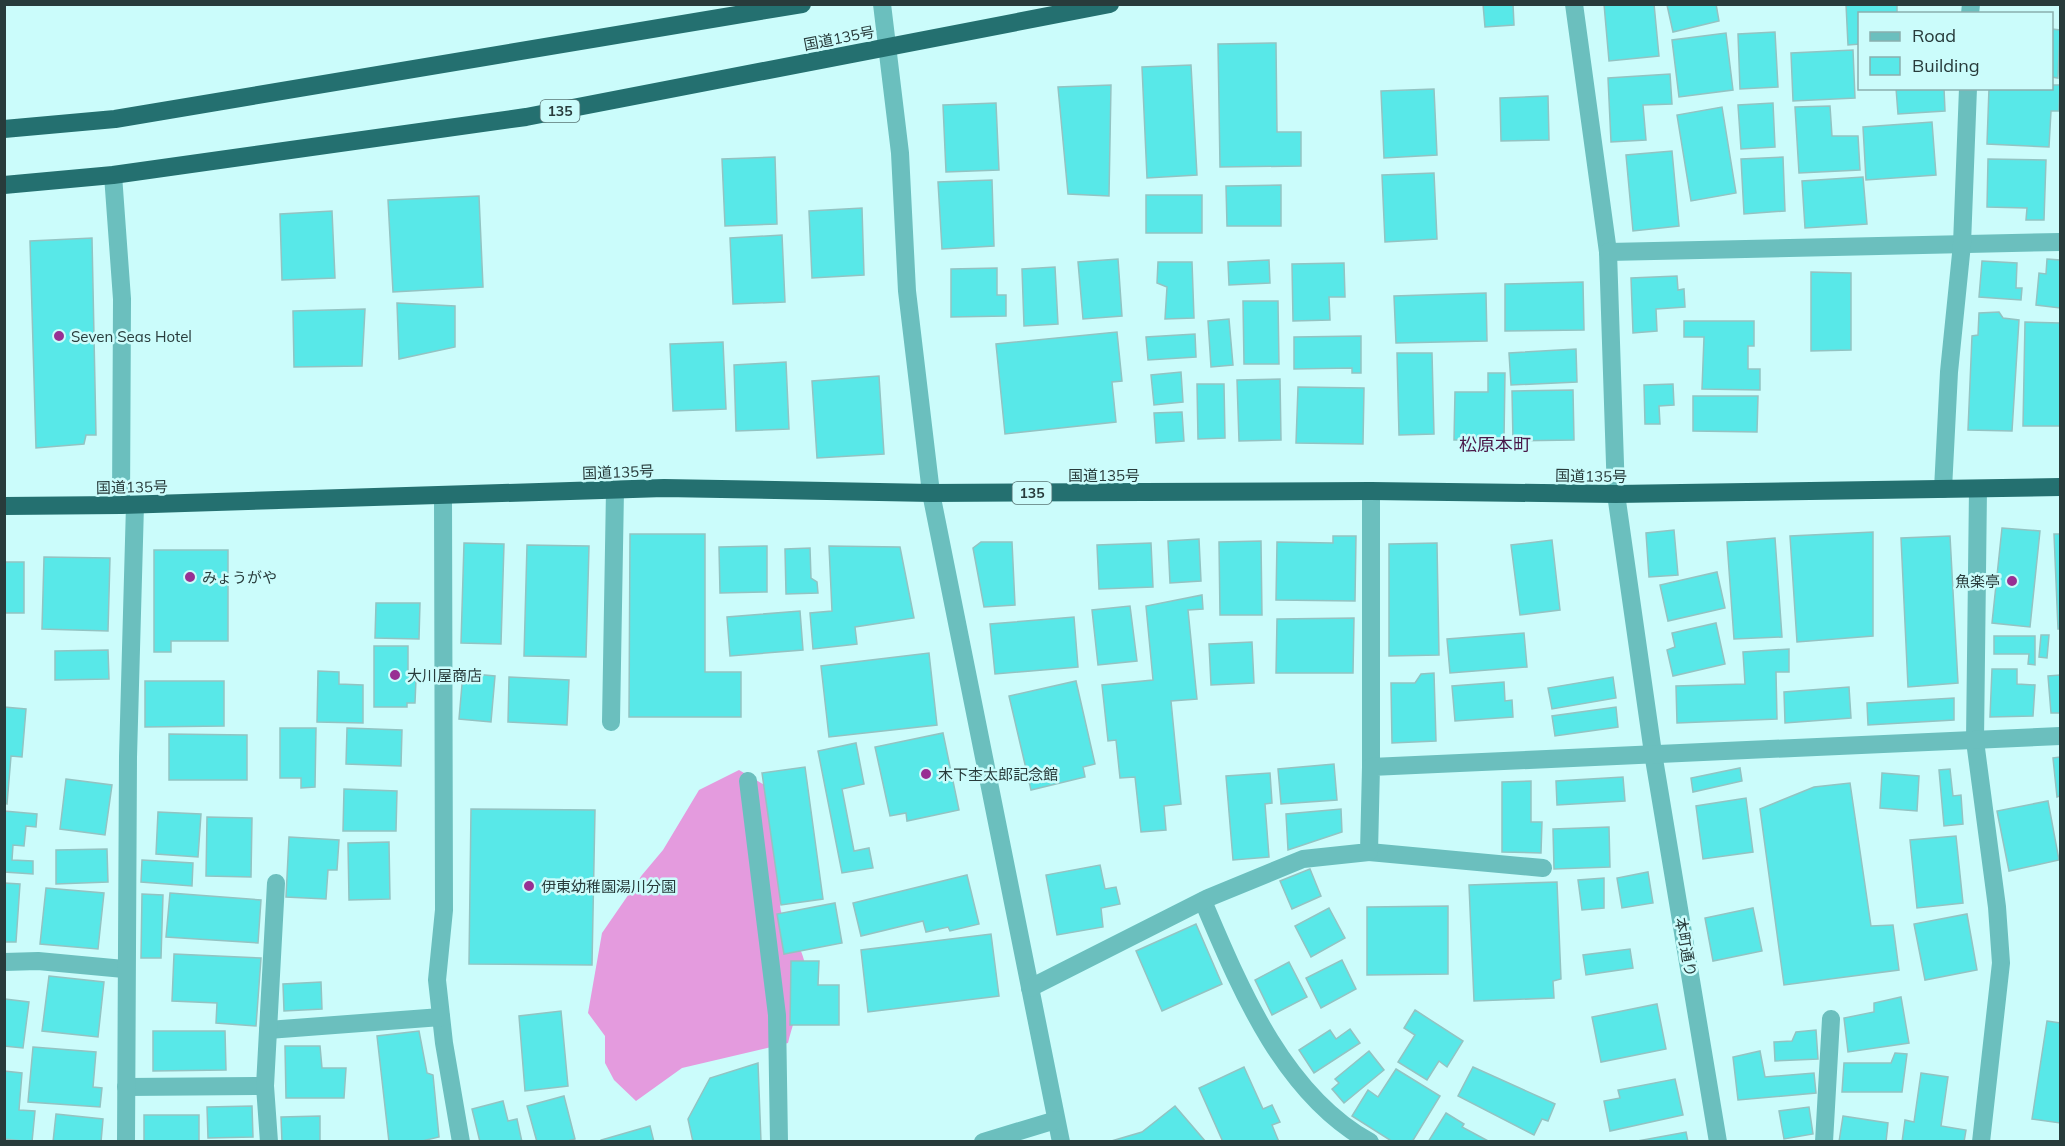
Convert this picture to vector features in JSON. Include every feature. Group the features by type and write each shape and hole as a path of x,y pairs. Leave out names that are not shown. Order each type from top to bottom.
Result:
{"highway":[{"path":"4,129 115,119 801,4"},
{"name":"国道135号","path":"4,185 113,176 526,117 1110,4"},
{"name":"国道135号","path":"4,506 128,505 664,488 931,493 1371,491 1616,494 2061,488"}],"street":[{"path":"882,4 900,153 907,291 931,493 1061,1142"},
{"name":"本町通り","path":"1574,4 1608,252 1616,494 1653,753 1718,1142"},
{"path":"1943,489 1949,372 1962,244 1968,90"},
{"path":"113,176 122,299 128,505 124,969 126,1142"},
{"path":"1608,252 2061,242"},
{"path":"1978,489 1975,741 1997,907 2001,963 1981,1142"},
{"path":"611,722 615,490"},
{"path":"1370,852 1371,491"},
{"path":"442,495 444,910 437,980 461,1142"},
{"path":"1371,767 2061,736"},
{"path":"748,781 777,1015 779,1142"},
{"path":"1029,988 1203,901 1303,859 1370,852 1543,868"},
{"path":"269,1142 265,1086 276,883"},
{"path":"1203,901 1252,1012 1275,1049 1304,1086 1352,1131 1370,1142"},
{"path":"4,962 38,961 124,969"},
{"path":"268,1030 441,1017"},
{"path":"1824,1142 1831,1019"},
{"path":"126,1087 265,1086"},
{"path":"983,1142 1056,1120"}],"shaded area":[{"path":"739,770 766,786 784,883 780,906 782,915 804,960 802,990 788,1043 682,1068 636,1101 614,1080 605,1063 605,1036 588,1013 602,933 642,875 663,850 699,790"}],"building":[{"path":"1483,4 1513,4 1514,25 1485,27"},
{"path":"1604,4 1654,4 1659,56 1609,61"},
{"path":"1716,4 1719,21 1673,32 1667,5"},
{"path":"1846,4 1897,4 1897,12 1858,12 1858,44 1848,45"},
{"path":"2053,29 2060,30 2058,78 2053,77"},
{"path":"1775,32 1778,87 1740,89 1738,34"},
{"path":"1726,33 1733,90 1679,97 1672,40"},
{"path":"1276,43 1277,132 1301,132 1301,166 1220,167 1218,44"},
{"path":"1853,50 1855,98 1793,101 1791,53"},
{"path":"1191,65 1197,175 1147,178 1142,67"},
{"path":"1670,74 1672,104 1643,105 1646,140 1611,142 1608,78"},
{"path":"1111,85 1109,196 1068,194 1058,87"},
{"path":"2053,85 2060,85 2059,111 2051,111 2049,147 1987,144 1989,90 2053,90"},
{"path":"1434,89 1437,155 1384,158 1381,91"},
{"path":"1896,90 1944,90 1945,111 1898,114"},
{"path":"1548,96 1549,140 1501,141 1500,98"},
{"path":"996,103 999,170 946,172 943,105"},
{"path":"1773,103 1775,147 1741,149 1738,105"},
{"path":"1830,106 1832,136 1858,136 1860,170 1799,173 1795,107"},
{"path":"1722,107 1736,193 1691,201 1677,115"},
{"path":"1932,122 1936,175 1866,180 1863,127"},
{"path":"1672,151 1679,226 1633,231 1626,155"},
{"path":"775,157 777,224 725,226 722,159"},
{"path":"1783,157 1785,211 1744,214 1741,159"},
{"path":"1988,159 2046,160 2044,220 2026,220 2027,208 1987,207"},
{"path":"1434,173 1437,239 1385,242 1382,175"},
{"path":"1863,177 1867,224 1805,228 1802,181"},
{"path":"992,180 994,246 942,249 938,182"},
{"path":"1281,185 1281,226 1227,226 1226,186"},
{"path":"1146,195 1202,195 1202,233 1146,233"},
{"path":"479,196 483,287 393,292 388,200"},
{"path":"862,208 864,275 812,278 809,211"},
{"path":"332,211 335,278 282,280 280,214"},
{"path":"782,235 785,302 733,304 730,238"},
{"path":"92,238 96,435 86,435 84,444 36,448 30,241"},
{"path":"1118,259 1122,316 1083,319 1078,262"},
{"path":"2047,259 2060,260 2060,308 2036,305 2039,273 2046,274"},
{"path":"1269,260 1270,283 1229,285 1228,262"},
{"path":"1982,261 2017,263 2016,288 2022,288 2021,300 1979,297"},
{"path":"1158,262 1192,262 1194,318 1165,319 1167,287 1157,283"},
{"path":"1344,263 1345,297 1329,297 1330,320 1293,321 1292,264"},
{"path":"1055,267 1058,324 1024,326 1022,269"},
{"path":"997,268 997,295 1006,295 1006,316 951,317 951,269"},
{"path":"1811,272 1851,273 1851,350 1811,351"},
{"path":"1677,276 1678,290 1684,289 1685,307 1656,309 1657,331 1633,333 1631,278"},
{"path":"1583,282 1584,330 1505,331 1505,284"},
{"path":"1486,293 1487,341 1396,343 1394,296"},
{"path":"1243,301 1278,301 1279,364 1244,364"},
{"path":"397,303 455,306 455,347 399,359"},
{"path":"365,309 362,366 294,367 293,311"},
{"path":"1999,312 2003,318 2019,320 2012,431 1968,430 1972,336 1978,335 1979,313"},
{"path":"1229,319 1233,365 1211,367 1208,321"},
{"path":"1684,321 1754,321 1754,346 1748,346 1748,369 1760,369 1760,390 1702,389 1704,337 1684,337"},
{"path":"2025,322 2060,323 2060,426 2023,426"},
{"path":"1117,332 1122,381 1112,382 1116,422 1005,434 996,344"},
{"path":"1195,334 1196,357 1148,360 1146,337"},
{"path":"1361,336 1361,373 1352,373 1352,368 1294,369 1294,337"},
{"path":"723,342 726,409 673,411 670,344"},
{"path":"1576,349 1577,382 1511,385 1509,353"},
{"path":"1397,353 1432,353 1434,434 1399,435"},
{"path":"786,362 789,429 736,431 734,365"},
{"path":"1181,372 1183,402 1154,405 1151,375"},
{"path":"1488,373 1505,373 1504,440 1454,440 1455,392 1488,392"},
{"path":"879,376 884,454 817,458 812,381"},
{"path":"1280,379 1281,440 1239,441 1237,380"},
{"path":"1197,384 1224,384 1225,438 1198,439"},
{"path":"1673,384 1674,405 1659,406 1660,424 1645,424 1644,385"},
{"path":"1298,387 1364,388 1363,444 1296,443"},
{"path":"1573,390 1574,440 1513,441 1512,391"},
{"path":"1693,396 1758,396 1757,432 1693,431"},
{"path":"1182,412 1184,441 1156,443 1154,413"},
{"path":"2002,528 2040,531 2030,627 1992,623"},
{"path":"1674,530 1678,575 1649,577 1646,533"},
{"path":"1873,532 1873,636 1797,642 1790,536"},
{"path":"630,534 705,534 705,672 741,672 741,717 629,717"},
{"path":"2054,534 2060,534 2060,629 2058,629"},
{"path":"1333,536 1356,536 1355,601 1276,600 1277,542 1333,543"},
{"path":"1950,536 1958,683 1908,687 1901,538"},
{"path":"1775,538 1782,637 1734,639 1727,542"},
{"path":"1199,539 1201,581 1170,583 1168,541"},
{"path":"1552,540 1560,610 1520,615 1511,545"},
{"path":"1261,541 1262,615 1220,615 1219,542"},
{"path":"981,542 1012,542 1015,605 984,607 973,548"},
{"path":"464,543 504,544 501,644 461,643"},
{"path":"1151,543 1153,587 1099,589 1097,545"},
{"path":"1437,543 1439,655 1389,656 1389,544"},
{"path":"527,545 589,546 586,657 524,656"},
{"path":"767,546 767,592 720,593 719,547"},
{"path":"829,546 900,547 914,618 855,627 857,644 813,649 810,613 832,611"},
{"path":"810,548 811,578 817,582 818,593 786,594 785,549"},
{"path":"154,550 228,550 228,641 171,641 171,652 154,652"},
{"path":"44,557 110,558 108,631 42,629"},
{"path":"4,562 24,562 24,613 4,613"},
{"path":"1717,572 1725,608 1668,621 1660,585"},
{"path":"1202,595 1203,609 1188,610 1197,699 1171,701 1181,804 1164,806 1166,830 1141,832 1135,777 1120,778 1116,740 1108,741 1102,685 1153,680 1146,606"},
{"path":"376,603 420,603 419,639 375,638"},
{"path":"1130,606 1137,661 1098,665 1092,610"},
{"path":"800,611 803,650 730,656 727,617"},
{"path":"1074,617 1078,667 995,674 990,624"},
{"path":"1354,618 1353,673 1276,673 1277,619"},
{"path":"1716,623 1725,664 1673,676 1667,650 1675,647 1672,633"},
{"path":"1524,633 1527,667 1450,673 1447,639"},
{"path":"2041,635 2049,635 2047,658 2039,657"},
{"path":"1994,636 2035,636 2035,665 2028,664 2029,654 1994,654"},
{"path":"1252,642 1254,683 1211,685 1209,644"},
{"path":"374,646 408,646 408,675 416,679 415,703 407,703 407,707 374,707"},
{"path":"1789,649 1789,672 1776,672 1777,719 1677,723 1676,686 1745,684 1743,652"},
{"path":"108,650 109,679 55,680 55,651"},
{"path":"929,653 937,725 829,737 821,666"},
{"path":"1992,669 2017,669 2017,684 2035,685 2033,716 1990,717"},
{"path":"318,671 339,672 339,684 363,685 363,723 317,722"},
{"path":"463,673 495,676 491,722 459,719"},
{"path":"1434,673 1436,741 1392,743 1391,683 1415,683 1421,674"},
{"path":"2060,675 2060,713 2051,713 2048,676"},
{"path":"509,677 569,680 567,725 508,722"},
{"path":"1613,677 1616,698 1552,709 1548,688"},
{"path":"145,681 224,681 224,726 145,727"},
{"path":"1076,681 1095,764 1083,767 1085,777 1031,790 1009,696"},
{"path":"1504,682 1505,701 1512,700 1513,717 1455,721 1452,686"},
{"path":"1849,687 1851,718 1785,723 1784,692"},
{"path":"1954,698 1954,720 1868,725 1867,703"},
{"path":"4,707 26,709 22,757 11,756 7,804 4,803"},
{"path":"1616,707 1618,727 1555,736 1552,716"},
{"path":"280,728 316,728 315,787 301,788 301,778 280,778"},
{"path":"347,728 402,730 401,766 346,764"},
{"path":"943,733 959,810 907,821 906,813 890,816 875,747"},
{"path":"169,734 247,735 247,780 169,780"},
{"path":"856,743 864,784 842,789 854,851 869,848 873,868 842,873 818,751"},
{"path":"2060,757 2060,796 2057,797 2053,758"},
{"path":"1334,764 1337,800 1281,804 1278,769"},
{"path":"805,767 823,899 781,905 762,773"},
{"path":"1740,768 1742,781 1693,792 1691,778"},
{"path":"1950,769 1953,796 1961,795 1963,824 1944,826 1939,770"},
{"path":"1270,773 1272,803 1265,804 1269,857 1233,860 1226,776"},
{"path":"1882,773 1919,776 1917,811 1880,808"},
{"path":"1623,777 1625,801 1557,805 1556,781"},
{"path":"66,779 112,785 105,835 60,829"},
{"path":"1531,781 1531,822 1542,822 1541,853 1502,852 1502,782"},
{"path":"1850,783 1871,926 1893,925 1899,970 1784,985 1760,809 1814,787"},
{"path":"344,789 397,791 396,831 343,831"},
{"path":"1746,798 1753,852 1703,859 1696,806"},
{"path":"2048,801 2059,860 2009,871 1997,811"},
{"path":"471,809 595,810 592,965 469,964"},
{"path":"1341,809 1342,832 1288,850 1286,814"},
{"path":"4,811 37,814 36,827 26,826 24,846 13,845 12,860 33,861 33,874 4,872"},
{"path":"158,812 201,814 198,857 156,854"},
{"path":"207,817 252,818 251,877 206,876"},
{"path":"1609,827 1610,867 1554,869 1553,829"},
{"path":"1956,836 1963,903 1917,908 1910,840"},
{"path":"289,837 339,840 337,870 328,870 326,899 286,897"},
{"path":"389,842 390,899 349,900 348,843"},
{"path":"107,849 108,882 56,884 56,850"},
{"path":"142,860 193,863 192,886 141,882"},
{"path":"1100,865 1105,889 1116,887 1120,904 1101,908 1103,927 1057,935 1046,875"},
{"path":"1310,869 1321,896 1292,909 1280,881"},
{"path":"1648,872 1653,903 1622,908 1617,878"},
{"path":"967,875 979,924 950,931 948,927 926,932 923,921 861,936 853,903"},
{"path":"1604,878 1604,908 1582,910 1578,880"},
{"path":"1557,882 1561,979 1553,981 1554,998 1474,1001 1469,885"},
{"path":"4,883 20,884 16,942 4,942"},
{"path":"46,888 104,893 98,949 40,944"},
{"path":"170,893 261,900 258,943 166,937"},
{"path":"142,894 163,895 161,958 141,958"},
{"path":"835,903 842,943 784,954 777,914"},
{"path":"1448,906 1448,974 1367,975 1367,907"},
{"path":"1329,908 1345,938 1311,957 1295,926"},
{"path":"1753,908 1762,951 1713,961 1705,918"},
{"path":"1967,914 1977,970 1925,980 1914,924"},
{"path":"1196,924 1222,984 1162,1011 1136,951"},
{"path":"991,934 999,996 868,1012 861,950"},
{"path":"1630,949 1633,968 1586,975 1583,955"},
{"path":"174,954 261,958 256,1026 216,1023 217,1003 172,1001"},
{"path":"1342,960 1356,989 1321,1008 1306,978"},
{"path":"791,961 819,961 818,985 839,985 839,1025 790,1025"},
{"path":"1289,962 1307,997 1272,1015 1255,980"},
{"path":"49,976 104,982 98,1037 42,1031"},
{"path":"321,982 322,1009 284,1011 283,984"},
{"path":"1901,997 1909,1043 1848,1052 1844,1018 1874,1012 1874,1003"},
{"path":"5,999 29,1002 23,1048 4,1046"},
{"path":"1657,1004 1666,1049 1601,1062 1592,1017"},
{"path":"1415,1010 1463,1041 1447,1067 1439,1061 1427,1080 1398,1062 1415,1035 1404,1028"},
{"path":"561,1011 568,1086 525,1091 519,1016"},
{"path":"2047,1021 2060,1023 2060,1123 2032,1119"},
{"path":"1350,1029 1360,1043 1314,1073 1299,1050 1330,1030 1336,1039"},
{"path":"1816,1030 1818,1059 1775,1061 1774,1042 1792,1041 1796,1032"},
{"path":"153,1031 225,1031 226,1070 153,1071"},
{"path":"419,1031 427,1073 433,1075 439,1137 418,1142 389,1142 377,1036"},
{"path":"285,1046 320,1046 322,1068 346,1068 344,1098 286,1098"},
{"path":"33,1047 96,1052 93,1087 102,1088 100,1107 28,1102"},
{"path":"1369,1051 1384,1070 1344,1103 1332,1089 1339,1083 1335,1079"},
{"path":"1760,1051 1765,1077 1814,1073 1816,1093 1738,1100 1733,1057"},
{"path":"1895,1053 1907,1054 1902,1092 1842,1092 1844,1063 1891,1063"},
{"path":"758,1063 761,1142 693,1142 688,1119 710,1078"},
{"path":"1244,1067 1263,1109 1272,1105 1280,1122 1272,1125 1279,1142 1223,1142 1199,1088"},
{"path":"1473,1067 1555,1104 1548,1121 1542,1119 1534,1135 1458,1096"},
{"path":"1396,1069 1440,1096 1412,1142 1393,1142 1352,1116 1368,1090 1378,1097"},
{"path":"4,1071 22,1073 19,1110 35,1111 32,1142 4,1139"},
{"path":"1921,1073 1948,1077 1941,1126 1966,1130 1964,1142 1902,1142 1905,1120 1914,1122"},
{"path":"1675,1079 1683,1115 1610,1131 1604,1101 1620,1098 1618,1090"},
{"path":"564,1096 575,1139 564,1142 537,1142 527,1106"},
{"path":"503,1101 508,1121 517,1119 522,1142 480,1142 472,1109"},
{"path":"252,1106 253,1137 208,1138 207,1107"},
{"path":"1175,1106 1206,1142 1108,1142 1142,1132"},
{"path":"1809,1107 1813,1134 1784,1139 1779,1111"},
{"path":"1446,1113 1464,1124 1462,1127 1490,1142 1428,1142"},
{"path":"56,1114 103,1119 101,1142 53,1142"},
{"path":"144,1115 199,1115 199,1142 144,1142"},
{"path":"320,1116 320,1142 282,1142 281,1117"},
{"path":"1843,1116 1888,1123 1886,1142 1839,1142"},
{"path":"650,1126 654,1142 601,1142 601,1140"},
{"path":"1686,1132 1688,1142 1632,1142"}],"place":[{"name":"Seven Seas Hotel","path":"59,336"},
{"name":"みょうがや","path":"190,577"},
{"name":"魚楽亭","path":"2012,581"},
{"name":"大川屋商店","path":"395,675"},
{"name":"木下杢太郎記念館","path":"926,774"},
{"name":"伊東幼稚園湯川分園","path":"529,886"}],"district":[{"name":"松原本町","path":"1495,444"}]}
